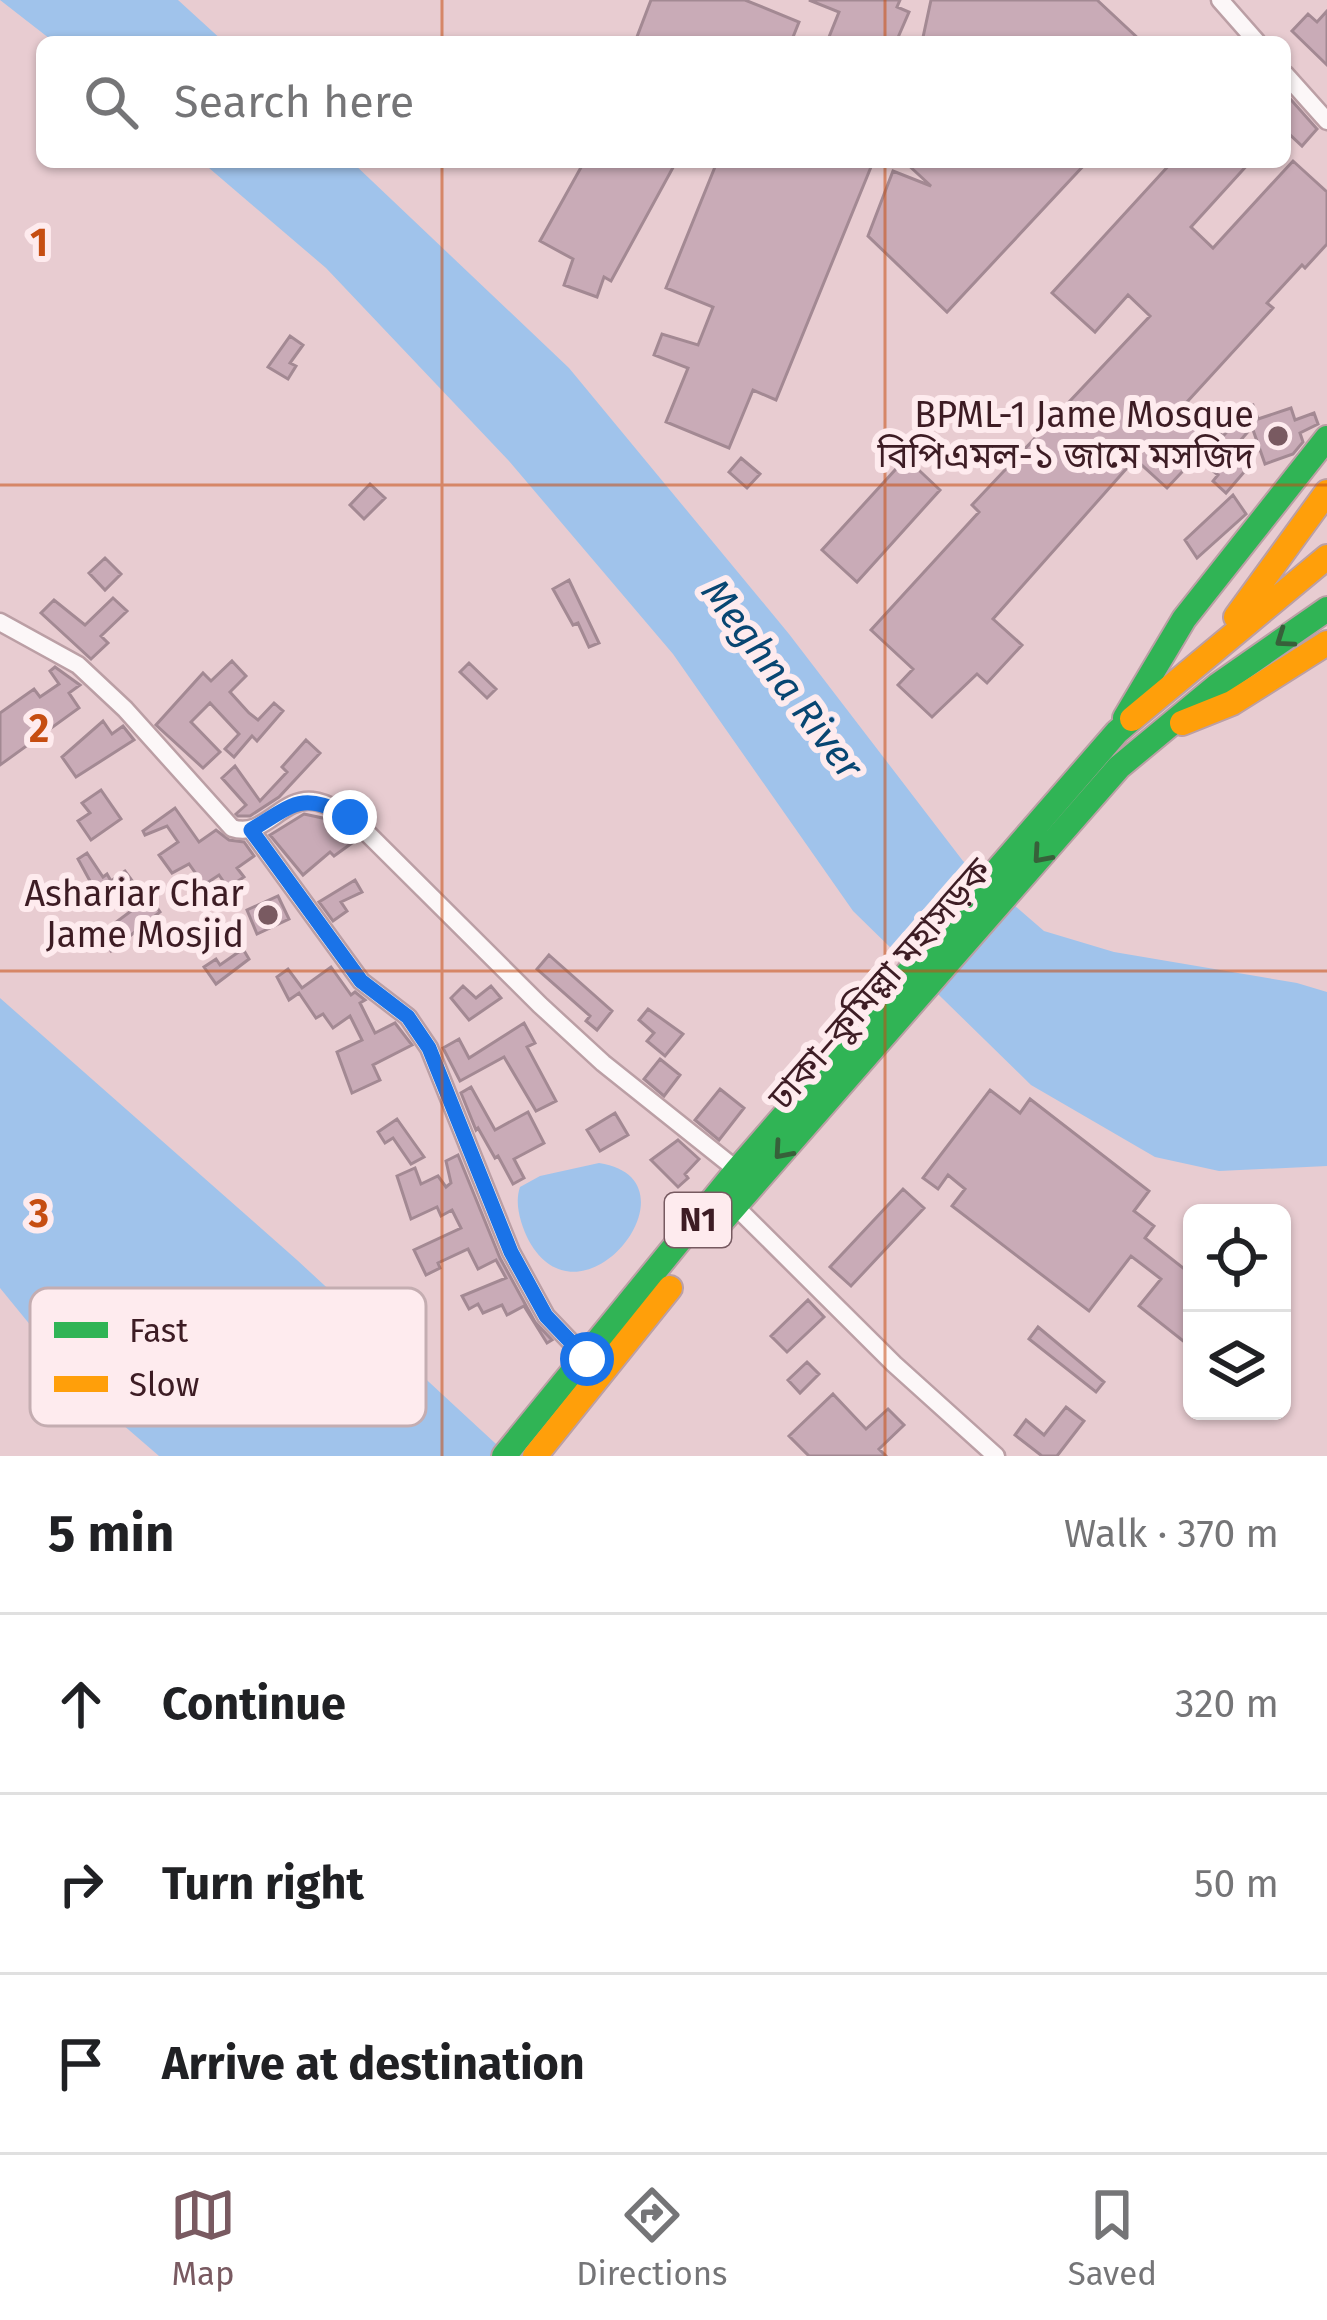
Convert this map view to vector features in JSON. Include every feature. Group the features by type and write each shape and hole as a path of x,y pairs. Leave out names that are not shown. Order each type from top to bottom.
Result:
{"main road":[{"path":"1117,732 1184,619 1327,438"},
{"name":"ঢাকা–কুমিল্লা মহাসড়ক","path":"1200,664 1327,492"},
{"name":"ঢাকা–কুমিল্লা মহাসড়ক","path":"1268,576 1327,509"},
{"name":"ঢাকা–কুমিল্লা মহাসড়ক","path":"1200,664 1327,536"},
{"name":"ঢাকা–কুমিল্লা মহাসড়ক","path":"1268,576 1327,536"},
{"name":"ঢাকা–কুমিল্লা মহাসড়ক","path":"1107,762 1117,732 1327,569"},
{"name":"ঢাকা–কুমিল্লা মহাসড়ক","path":"504,1456 565,1404 734,1205 851,1055 1107,762 1157,734 1327,610"},
{"path":"1157,734 1232,703 1327,643"},
{"name":"ঢাকা–কুমিল্লা মহাসড়ক","path":"535,1456 587,1359 736,1170 851,1055"}],"street":[{"path":"1220,0 1252,36"},
{"path":"1291,81 1327,121"},
{"path":"0,622 78,664 232,828 251,830 298,801 317,801 350,817 603,1063 736,1170"},
{"path":"251,830 361,981 408,1017 429,1048 511,1252 546,1316 587,1359"},
{"path":"734,1205 894,1364 996,1456"}],"water":[{"path":"0,0 178,0 217,36 46,36"},
{"name":"Meghna River","path":"209,168 358,168 569,368 789,634 963,861 1044,931 1114,952 1327,992 1327,1166 1219,1171 1155,1157 1031,1085 853,911 673,654 509,461 326,268"},
{"path":"0,998 327,1288 30,1288 30,1325 0,1288"},
{"path":"599,1163 629,1175 640,1195 638,1220 624,1244 603,1263 578,1272 552,1266 523,1228 520,1187 540,1176"},
{"path":"426,1379 509,1456 159,1456 124,1426 426,1426"}],"building":[{"path":"651,0 745,0 799,22 793,36 637,36"},
{"path":"809,0 900,0 897,7 909,12 899,36 829,36 839,12"},
{"path":"931,0 1097,0 1136,36 923,36"},
{"path":"1327,11 1327,65 1292,31 1308,14 1317,22"},
{"path":"1291,100 1317,129 1302,146 1291,136"},
{"path":"1291,163 1327,192 1327,244 1267,303 1273,308 1187,402 1223,436 1242,415 1241,410 1253,405 1258,419 1291,408 1295,420 1314,413 1318,424 1300,433 1303,442 1293,454 1265,464 1252,427 1233,449 1251,464 1226,493 1213,481 1218,475 1196,457 1167,488 1135,459 993,619 1022,645 987,683 977,674 932,717 898,685 913,669 871,630 979,512 972,505 1150,316 1128,295 1095,332 1052,293 1167,168 1245,168 1191,227 1213,248"},
{"path":"581,168 673,168 611,281 604,277 597,297 564,285 573,259 540,241"},
{"path":"715,168 871,168 776,400 753,390 729,448 666,422 688,368 654,355 662,334 698,345 713,307 666,288"},
{"path":"912,168 1081,168 947,312 868,236 893,171 931,186"},
{"path":"290,336 303,345 290,363 296,366 288,379 268,367"},
{"path":"741,458 760,474 747,488 729,472"},
{"path":"906,458 940,490 857,582 822,550"},
{"path":"370,484 385,498 364,519 350,505"},
{"path":"1233,495 1246,514 1197,558 1185,540"},
{"path":"105,558 121,574 105,590 89,573"},
{"path":"569,580 599,643 589,647 553,589"},
{"path":"113,598 127,611 101,636 108,643 91,659 41,613 54,600 85,625"},
{"path":"232,661 246,676 230,692 249,713 258,720 274,703 283,711 257,741 252,736 234,757 225,749 239,734 210,703 191,722 220,752 203,768 156,725 203,673 211,681"},
{"path":"469,663 496,689 487,698 460,672"},
{"path":"55,667 80,685 69,693 79,708 0,765 0,713 34,689 40,697 59,684 50,671"},
{"path":"103,721 112,734 123,726 134,740 76,777 62,757"},
{"path":"306,740 320,753 279,797 250,816 238,816 246,805 222,778 235,766 260,801 287,772 282,767"},
{"path":"101,790 121,819 91,840 78,821 90,813 82,803"},
{"path":"175,808 199,842 216,830 229,840 244,842 254,856 237,868 244,877 228,888 219,875 204,885 189,864 172,873 159,855 178,842 167,826 145,835 143,831"},
{"path":"304,814 327,819 352,843 334,856 330,852 303,875 270,835"},
{"path":"87,853 103,877 107,874 111,881 125,871 133,882 102,903 78,859"},
{"path":"355,880 362,892 341,902 347,911 333,921 319,902"},
{"name":"Ashariar Char Jame Mosjid","path":"278,896 289,919 257,934 247,910"},
{"path":"150,897 160,912 111,951 100,934"},
{"path":"243,949 249,959 216,984 204,967 216,959 220,965"},
{"path":"549,955 612,1011 597,1030 586,1021 590,1016 537,969"},
{"path":"331,967 351,995 355,992 365,1000 360,1003 375,1033 395,1023 412,1045 373,1065 380,1080 352,1093 337,1052 362,1040 350,1016 333,1028 323,1014 316,1018 299,993 289,1000 277,977 288,969 302,988"},
{"path":"463,986 476,998 491,986 501,998 469,1020 451,998"},
{"path":"648,1009 683,1034 665,1056 647,1041 654,1033 639,1020"},
{"path":"524,1023 535,1043 527,1047 556,1101 536,1111 504,1057 460,1081 443,1048 459,1039 469,1058"},
{"path":"660,1059 680,1075 664,1096 644,1079"},
{"path":"471,1087 495,1130 528,1112 544,1143 514,1159 524,1178 513,1184 476,1130 461,1093"},
{"path":"720,1089 744,1108 719,1140 695,1120"},
{"path":"990,1090 1020,1113 1030,1099 1149,1191 1134,1211 1154,1226 1145,1238 1183,1268 1183,1341 1139,1306 1161,1279 1131,1256 1089,1311 952,1206 965,1189 948,1175 938,1189 923,1178"},
{"path":"615,1113 628,1135 600,1151 587,1130"},
{"path":"397,1119 424,1157 411,1164 393,1138 385,1143 378,1132"},
{"path":"678,1140 699,1159 678,1187 651,1160"},
{"path":"458,1155 500,1258 535,1322 552,1340 547,1343 524,1306 507,1315 502,1305 483,1313 478,1304 469,1309 462,1296 506,1278 496,1260 478,1269 468,1249 438,1263 440,1268 426,1275 414,1250 461,1228 452,1210 441,1216 437,1207 411,1219 397,1176 415,1168 421,1184 438,1176 446,1187 451,1183 446,1161"},
{"path":"903,1189 924,1208 851,1286 830,1267"},
{"path":"808,1300 824,1317 787,1352 771,1336"},
{"path":"1038,1327 1104,1382 1096,1392 1029,1339"},
{"path":"807,1362 819,1374 800,1393 788,1380"},
{"path":"833,1394 866,1429 888,1409 904,1425 879,1449 886,1456 809,1456 789,1436"},
{"path":"1066,1407 1084,1421 1057,1456 1042,1456 1015,1435 1026,1420 1044,1435"}],"traffic: fast":[{"path":"1125,718 1184,619 1327,438"},
{"path":"722,1221 1119,767 1218,685 1327,609"},
{"path":"504,1456 737,1170 1132,719"}],"traffic: slow":[{"path":"1236,617 1327,492"},
{"path":"1132,719 1327,557"},
{"path":"1182,723 1232,703 1327,643"},
{"path":"535,1456 670,1288"}],"place":[{"name":"BPML-1 Jame Mosque বিপিএমল-১ জামে মসজিদ","path":"1278,436"},
{"name":"Ashariar Char Jame Mosjid","path":"268,915"}],"route":[{"path":"350,817 317,801 298,801 251,830 361,981 408,1017 429,1048 511,1252 546,1316 587,1359"}]}
